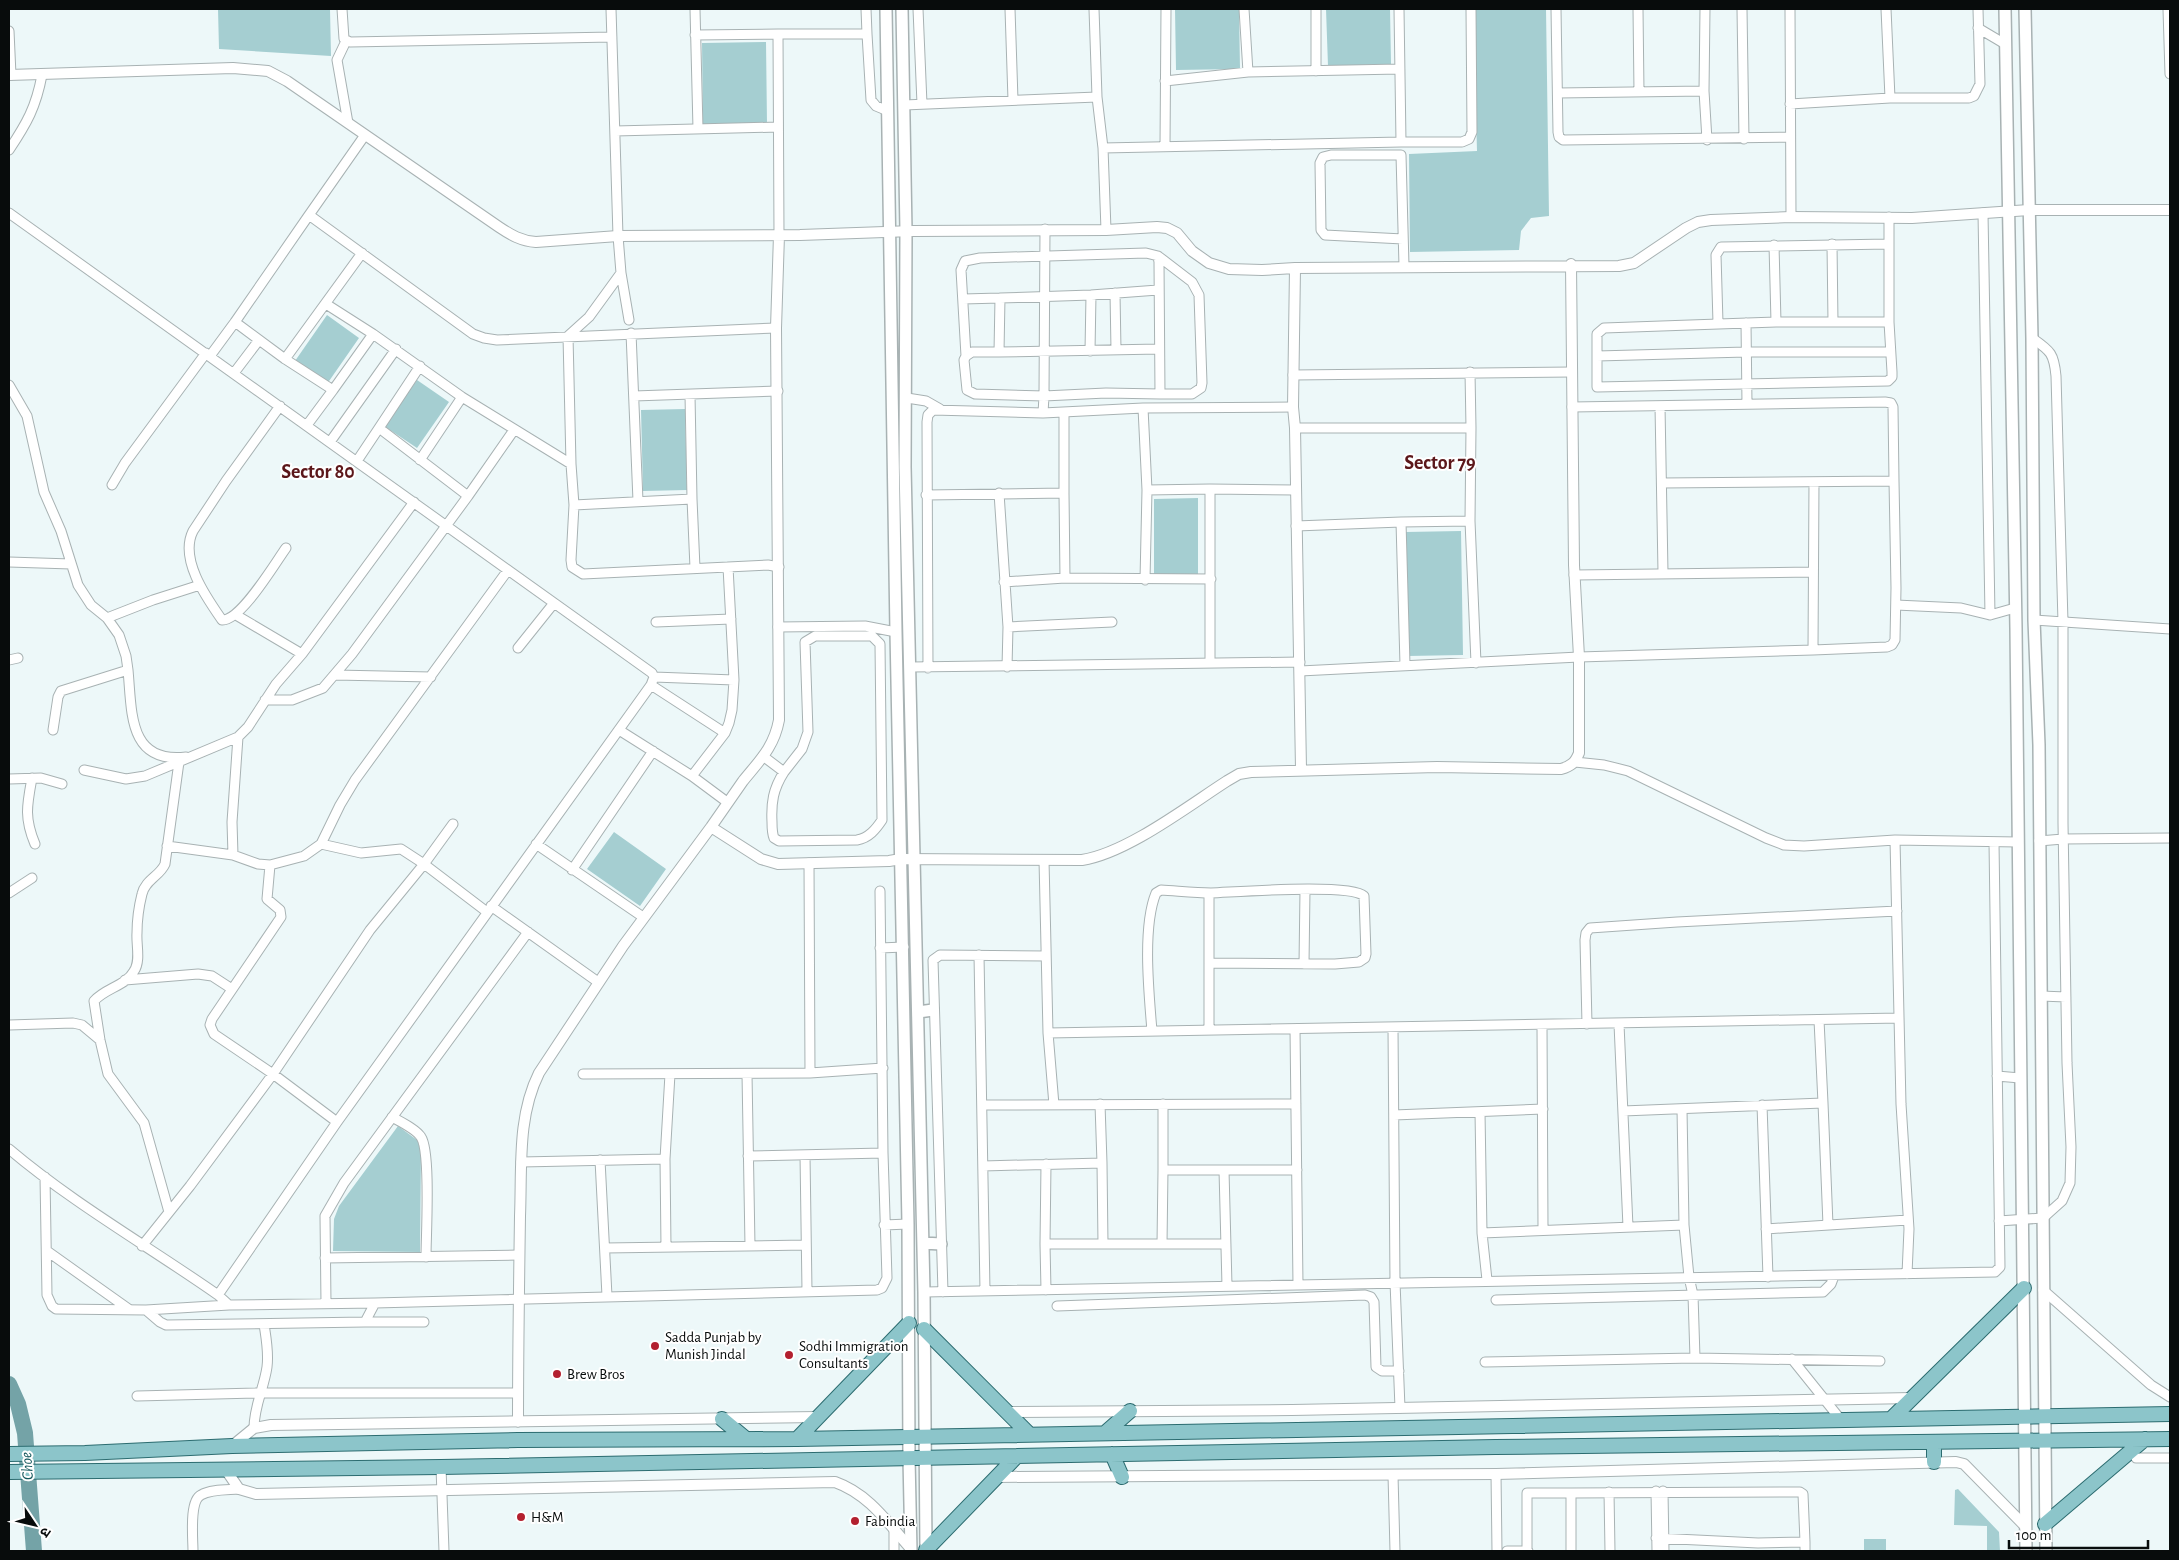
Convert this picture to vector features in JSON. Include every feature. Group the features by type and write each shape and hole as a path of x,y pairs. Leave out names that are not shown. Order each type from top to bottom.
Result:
{"main road":[{"path":"886,9 896,632 904,947 909,1323 917,1436 925,1457 926,1550"},
{"path":"902,9 906,231 906,467 924,1292 924,1329 917,1436 909,1458 911,1550"},
{"path":"2005,9 2015,608 2026,1551"},
{"path":"2025,9 2032,338 2034,620 2039,745 2046,1551"},
{"path":"2018,842 2039,841"},
{"path":"2020,998 2041,996"},
{"path":"918,1012 933,1010"},
{"path":"923,1243 941,1244"},
{"path":"1891,1419 2024,1288"},
{"path":"798,1439 909,1323"},
{"path":"924,1329 1028,1434"},
{"path":"1105,1433 1130,1411"},
{"path":"9,1454 85,1453 232,1446 518,1440 798,1439 1891,1419 2044,1414 2170,1414"},
{"path":"722,1419 746,1439"},
{"path":"9,1472 67,1473 442,1467 1501,1447 2024,1441 2044,1439 2170,1439"},
{"path":"2046,1524 2145,1439"},
{"path":"1934,1442 1934,1462"},
{"path":"1112,1454 1122,1477"},
{"path":"926,1550 1017,1456"}],"street":[{"path":"342,9 343,34 346,41 337,60 348,123"},
{"path":"611,9 618,236 621,273 629,320"},
{"path":"695,9 698,128"},
{"path":"866,9 871,100 876,106 888,111"},
{"path":"918,9 922,104"},
{"path":"1010,9 1013,100"},
{"path":"1094,9 1097,97 1103,148 1106,230"},
{"path":"1165,146 1166,9"},
{"path":"1244,9 1248,72"},
{"path":"1316,9 1316,71"},
{"path":"1400,9 1401,142"},
{"path":"1103,148 1462,142 1469,139 1472,132 1471,9"},
{"path":"1556,9 1558,132 1559,137 1563,140 1707,140 1790,137"},
{"path":"1638,9 1639,92"},
{"path":"1705,9 1704,91 1707,140"},
{"path":"1742,9 1744,139"},
{"path":"1790,9 1791,217"},
{"path":"1886,9 1890,98"},
{"path":"1790,104 1890,98 1969,98 1974,96 1980,84 1978,9"},
{"path":"2168,9 2170,74"},
{"path":"1978,28 2005,44"},
{"path":"9,31 10,75 251,68 268,71 287,81 514,237 536,242 618,236 779,235 890,231 1106,230 1144,227 1167,228 1177,233 1192,251 1209,263 1229,268 1262,270 1571,264 1619,266 1634,263 1698,222 1725,219 1889,217 2029,210 2170,210"},
{"path":"518,1422 521,1162 525,1110 531,1089 598,982 643,917 763,756 776,736 779,720 778,627 780,567 776,328 779,235 778,34"},
{"path":"695,35 867,34"},
{"path":"346,41 612,36"},
{"path":"1165,81 1248,72 1400,69"},
{"path":"9,150 31,116 38,99 42,75"},
{"path":"1558,94 1704,91"},
{"path":"904,105 1097,97"},
{"path":"615,131 778,127"},
{"path":"112,485 125,463 208,354 235,322 364,135"},
{"path":"1402,239 1325,235 1321,230 1320,163 1323,157 1331,155 1401,156 1404,266"},
{"path":"9,213 652,673 653,681 619,730 336,1122 218,1295"},
{"path":"1983,213 1990,615"},
{"path":"310,215 473,334 484,338 497,340 776,328"},
{"path":"1889,217 1888,244 1890,322 1890,352 1892,377 1888,380 1747,385 1597,387 1597,334 1604,328 1718,323 1890,322"},
{"path":"1043,413 1046,295 1045,230"},
{"path":"1832,244 1833,322"},
{"path":"1718,323 1716,255 1717,250 1725,246 1888,244"},
{"path":"1774,245 1776,322"},
{"path":"285,359 362,253"},
{"path":"1146,253 1158,256 1192,282 1199,295 1202,374 1201,388 1198,392 1192,394 1106,393 1044,396 971,394 967,390 962,270 965,261 980,258 1146,253"},
{"path":"1158,256 1160,262 1158,290 1160,394"},
{"path":"1571,264 1574,575 1580,657 1578,753 1575,762"},
{"path":"1295,268 1293,407 1295,428 1301,770"},
{"path":"621,273 589,317 568,336 571,464 574,505 572,567 583,574 695,568 780,567"},
{"path":"963,299 1091,295 1158,290"},
{"path":"1115,293 1116,350"},
{"path":"1090,351 1091,295"},
{"path":"999,352 1000,298"},
{"path":"326,304 420,366 462,397 571,464"},
{"path":"235,322 285,359 333,390"},
{"path":"1746,323 1747,404"},
{"path":"631,333 638,501"},
{"path":"307,426 373,334"},
{"path":"1999,1221 2043,1218 2062,1202 2070,1183 2071,1147 2063,839 2063,622 2055,358 2048,348 2032,338"},
{"path":"234,373 259,340"},
{"path":"966,356 972,352 1159,349"},
{"path":"330,442 396,350"},
{"path":"1597,356 1746,352 1890,352"},
{"path":"357,461 420,366"},
{"path":"1470,372 1472,428 1470,521 1476,663"},
{"path":"1293,375 1572,372"},
{"path":"9,385 27,416 44,492 61,531 78,585 84,596 107,618 119,635 126,656 131,704 141,744 150,752 164,758 191,756"},
{"path":"634,396 778,391"},
{"path":"690,395 695,568"},
{"path":"420,460 462,397"},
{"path":"907,398 926,401 941,409"},
{"path":"911,667 1210,663 1300,667 1405,665 1887,647 1892,645 1895,640 1896,605 1893,407 1890,403 1572,407"},
{"path":"280,406 226,481 188,540 189,556 200,585 222,620 228,620 236,614 286,548"},
{"path":"1660,406 1663,572"},
{"path":"928,668 926,422 928,415 934,410 1043,413 1143,408 1293,407"},
{"path":"1143,408 1147,490 1145,580"},
{"path":"1064,412 1066,578"},
{"path":"378,428 468,496"},
{"path":"1295,428 1472,428"},
{"path":"265,700 292,700 307,696 323,688 335,675 447,526 514,430"},
{"path":"1662,483 1894,481"},
{"path":"1813,650 1814,482"},
{"path":"1210,489 1210,663"},
{"path":"1147,490 1295,490"},
{"path":"999,493 1008,627 1007,667"},
{"path":"926,495 1064,493"},
{"path":"574,505 692,499"},
{"path":"84,770 126,779 145,776 191,756 223,745 238,737 248,727 265,700 302,654 414,502"},
{"path":"1296,526 1470,521"},
{"path":"1402,522 1405,665"},
{"path":"9,562 71,564"},
{"path":"692,776 725,733 732,710 734,680 728,567"},
{"path":"167,846 233,855 258,864 270,865 304,856 321,844 348,792 508,570"},
{"path":"1574,575 1663,572 1812,572"},
{"path":"1004,582 1066,578 1211,579"},
{"path":"107,618 153,600 200,585"},
{"path":"518,648 554,603"},
{"path":"1896,605 1960,608 1990,615 2015,608"},
{"path":"236,614 302,654"},
{"path":"656,622 731,619"},
{"path":"2034,620 2170,629"},
{"path":"1008,627 1112,622"},
{"path":"778,627 865,626 896,632"},
{"path":"815,636 872,636 880,644 882,820 868,836 857,840 779,841 772,834 771,807 776,784 784,772 802,749 808,732 805,642 815,636"},
{"path":"53,730 58,697 61,691 128,670"},
{"path":"335,675 431,677"},
{"path":"653,681 734,680"},
{"path":"653,681 725,733"},
{"path":"619,730 692,776 727,802"},
{"path":"233,855 232,822 238,737"},
{"path":"572,870 654,751"},
{"path":"763,756 784,772"},
{"path":"169,1212 144,1124 108,1074 94,1002 99,996 131,976 137,966 137,932 143,891 151,879 163,869 179,762"},
{"path":"711,827 761,859 778,864 902,859 1082,860 1110,853 1239,774 1301,770 1437,767 1561,769 1575,762 1604,764 1628,771 1784,845 1804,846 1895,840 2018,842"},
{"path":"9,779 32,778 62,784"},
{"path":"32,778 27,817 28,827 35,844"},
{"path":"142,1246 273,1074 370,930 454,824"},
{"path":"2039,841 2170,838"},
{"path":"1895,840 1901,1104 1908,1220 1907,1274"},
{"path":"924,1292 1995,1272 2000,1267 1994,842"},
{"path":"321,844 361,853 401,849 489,909 528,932 598,982"},
{"path":"536,844 643,917"},
{"path":"1044,860 1048,1033 1054,1105"},
{"path":"809,863 810,1074"},
{"path":"270,865 267,899 280,910 280,917 212,1019 211,1029 214,1034 273,1074 336,1122"},
{"path":"9,893 32,878"},
{"path":"1152,1031 1148,953 1151,913 1156,893 1161,890 1209,893 1305,890 1357,892 1364,896 1366,954 1365,958 1359,962 1209,964"},
{"path":"1304,964 1305,890"},
{"path":"45,1178 47,1295 52,1306 56,1309 146,1310 229,1305 877,1290 882,1288 888,1278 884,1225 880,891"},
{"path":"1209,893 1209,1030"},
{"path":"1587,1024 1585,940 1586,933 1590,928 1650,923 1896,911"},
{"path":"326,1303 325,1216 344,1184 528,932"},
{"path":"880,948 904,947"},
{"path":"943,1292 933,1010 933,960 940,955 1046,956"},
{"path":"979,955 985,1291"},
{"path":"125,980 198,974 212,976 232,989"},
{"path":"2041,996 2066,997"},
{"path":"1048,1033 1899,1018"},
{"path":"1819,1020 1828,1225"},
{"path":"9,1025 72,1023 82,1025 100,1040"},
{"path":"1619,1024 1628,1227"},
{"path":"1542,1025 1543,1229"},
{"path":"1393,1028 1395,1282 1400,1408"},
{"path":"1295,1029 1298,1284"},
{"path":"583,1074 810,1074 883,1068"},
{"path":"666,1247 665,1158 670,1074"},
{"path":"748,1074 750,1246"},
{"path":"1997,1076 2020,1078"},
{"path":"1623,1111 1824,1103"},
{"path":"1100,1104 1102,1244"},
{"path":"1162,1244 1163,1104"},
{"path":"982,1105 1296,1104"},
{"path":"1762,1106 1768,1277"},
{"path":"1394,1115 1543,1109"},
{"path":"1682,1109 1684,1225 1692,1295 1695,1358"},
{"path":"1480,1112 1482,1233 1487,1280"},
{"path":"392,1117 421,1136 425,1148 427,1176 426,1257"},
{"path":"9,1149 45,1178 142,1246 218,1295 229,1305"},
{"path":"748,1156 883,1153"},
{"path":"805,1155 807,1291"},
{"path":"521,1162 665,1158"},
{"path":"600,1160 607,1296"},
{"path":"983,1166 1102,1163"},
{"path":"1046,1164 1046,1290"},
{"path":"1162,1170 1297,1170"},
{"path":"1224,1170 1227,1286"},
{"path":"1766,1229 1908,1220"},
{"path":"884,1225 908,1224"},
{"path":"1482,1233 1543,1229 1684,1225"},
{"path":"1045,1244 1226,1244"},
{"path":"605,1248 806,1245"},
{"path":"46,1251 130,1310"},
{"path":"325,1258 519,1255"},
{"path":"1496,1300 1823,1292 1828,1290 1834,1276"},
{"path":"1088,1289 1089,1305"},
{"path":"2043,1290 2151,1385 2170,1397"},
{"path":"1057,1306 1365,1295 1374,1302 1376,1367 1382,1371 1399,1371"},
{"path":"365,1322 375,1303"},
{"path":"146,1310 166,1325 424,1322"},
{"path":"254,1428 254,1415 268,1355 264,1324"},
{"path":"1486,1362 1695,1358 1880,1361"},
{"path":"1792,1359 1841,1420"},
{"path":"137,1396 259,1393 518,1393"},
{"path":"1007,1412 1400,1408 1912,1398"},
{"path":"232,1446 254,1428 271,1425 818,1417"},
{"path":"2136,1458 2170,1458"},
{"path":"996,1477 1496,1474 1956,1462 1964,1464 2025,1526"},
{"path":"442,1467 444,1551"},
{"path":"226,1470 240,1489"},
{"path":"1496,1474 1497,1551"},
{"path":"1393,1475 1395,1551"},
{"path":"193,1551 193,1504 199,1495 210,1492 240,1489 256,1494 835,1482 851,1488 862,1496 911,1550"},
{"path":"1659,1491 1660,1538 1664,1551"},
{"path":"1507,1551 1528,1551 1528,1494 1659,1491 1800,1492 1803,1494 1805,1547 1758,1547 1660,1538"},
{"path":"1571,1551 1572,1492"},
{"path":"1609,1492 1610,1551"},
{"path":"894,1530 894,1551"},
{"path":"1656,1551 1660,1538"}],"shaded area":[{"path":"218,9 330,9 331,56 219,49"},
{"path":"1175,9 1239,9 1240,69 1176,70"},
{"path":"1326,9 1390,9 1391,64 1328,66"},
{"path":"1473,9 1546,9 1549,216 1531,218 1521,231 1519,250 1410,252 1409,154 1477,151"},
{"path":"766,42 767,124 703,125 702,43"},
{"path":"327,315 359,338 327,384 295,361"},
{"path":"417,380 449,402 417,448 384,426"},
{"path":"685,409 687,490 643,491 641,410"},
{"path":"1198,498 1198,574 1154,575 1154,499"},
{"path":"1461,531 1463,655 1408,656 1406,532"},
{"path":"614,832 666,869 640,906 587,869"},
{"path":"398,1126 417,1140 421,1148 420,1252 333,1251 334,1219 339,1206"},
{"path":"1958,1489 1999,1532 2000,1551 1987,1551 1987,1526 1954,1525 1955,1490"},
{"path":"1864,1539 1886,1539 1886,1551 1864,1551"}],"waterway":[{"name":"Choe","path":"9,1384 18,1404 25,1433 34,1551"}],"place":[{"name":"Sadda Punjab by Munish Jindal","path":"655,1346"},
{"name":"Sodhi Immigration Consultants","path":"789,1355"},
{"name":"Brew Bros","path":"557,1374"},
{"name":"H&M","path":"521,1517"},
{"name":"Fabindia","path":"855,1521"}],"district":[{"name":"Sector 79","path":"1440,463"},
{"name":"Sector 80","path":"318,472"}]}
